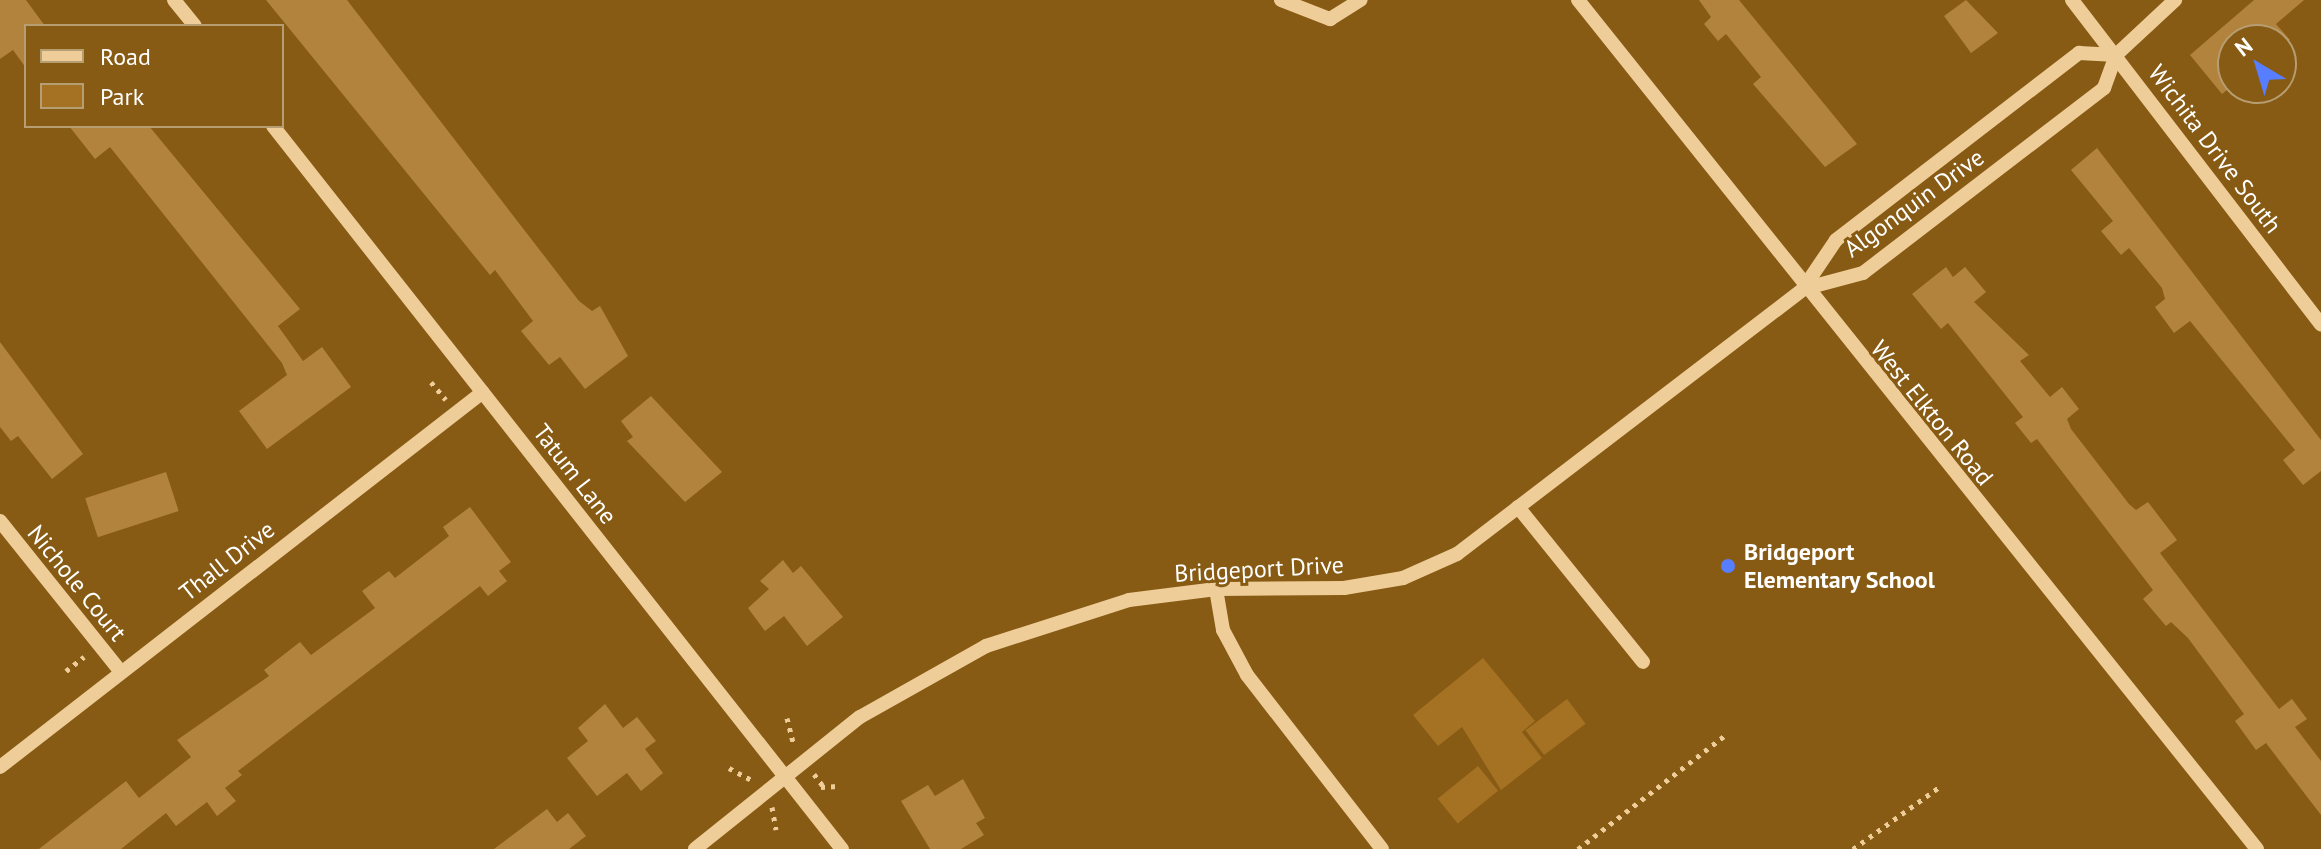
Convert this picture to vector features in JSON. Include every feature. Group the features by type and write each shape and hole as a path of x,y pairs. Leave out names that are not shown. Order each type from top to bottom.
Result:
{"street":[{"path":"174,0 193,24"},
{"path":"1281,0 1330,19 1360,0"},
{"name":"West Elkton Road","path":"1578,0 1803,289 2257,849"},
{"name":"Wichita Drive South","path":"2072,0 2321,325"},
{"name":"Algonquin Drive","path":"1803,289 1863,273 2104,88 2116,55 2175,0"},
{"name":"Algonquin Drive","path":"1803,289 1836,240 2079,53 2116,55"},
{"name":"Tatum Lane","path":"275,128 787,775 842,849"},
{"name":"Bridgeport Drive","path":"695,849 910,683 986,646 1129,600 1216,589 1344,588 1403,578 1457,554 1803,289"},
{"name":"Thall Drive","path":"0,767 483,392"},
{"path":"1518,507 1643,662"},
{"name":"Nichole Court","path":"0,521 120,671"},
{"path":"1216,589 1223,630 1247,675 1382,849"}],"path":[{"path":"786,735 787,718"},
{"path":"1578,849 1727,734"},
{"path":"729,768 746,772"},
{"path":"1853,849 1938,788"},
{"path":"776,830 778,817"}],"green space":[{"path":"1483,658 1535,721 1522,732 1542,758 1501,790 1462,727 1438,746 1413,715"},
{"path":"1567,699 1586,724 1544,755 1525,730"},
{"path":"1478,766 1498,791 1458,824 1438,799"}],"building":[{"path":"0,0 26,0 44,24 24,24 24,65 13,50 0,59"},
{"path":"266,0 347,0 579,301 592,311 600,306 628,356 585,389 560,357 549,365 521,331 533,321 495,270 490,275"},
{"path":"1699,0 1739,0 1857,144 1825,167 1753,84 1761,77 1726,34 1718,41 1704,24 1711,17"},
{"path":"1966,0 1998,33 1971,53 1944,16"},
{"path":"2254,0 2304,0 2276,24 2226,24"},
{"path":"2217,32 2217,88 2190,55"},
{"path":"71,128 151,128 300,309 278,326 303,361 322,347 351,387 267,449 239,411 287,375 282,363 110,147 95,159"},
{"path":"2097,148 2321,440 2321,471 2303,485 2283,460 2295,450 2190,321 2174,333 2155,307 2165,299 2162,288 2129,248 2121,255 2101,231 2113,221 2071,170"},
{"path":"1946,267 1953,277 1965,267 1986,292 1974,302 2029,355 2020,361 2050,397 2062,387 2079,409 2067,419 2071,429 2129,504 2136,510 2148,502 2177,540 2160,553 2279,709 2292,699 2307,719 2295,727 2321,761 2321,815 2266,743 2256,750 2235,721 2244,714 2188,638 2171,622 2166,626 2143,599 2153,590 2037,439 2031,443 2015,423 2023,417 1948,323 1941,329 1912,294"},
{"path":"0,342 83,454 52,479 18,436 11,441 0,427"},
{"path":"651,396 722,472 685,502 627,441 633,437 621,421"},
{"path":"166,472 179,511 98,537 85,498"},
{"path":"470,507 511,562 499,571 507,581 488,596 480,586 238,771 242,775 225,788 236,801 217,816 207,802 176,826 166,813 121,849 39,849 126,781 139,798 191,757 177,740 269,676 264,670 300,642 311,655 375,608 362,591 389,571 395,578 449,536 443,527"},
{"path":"783,560 793,573 801,566 843,617 807,646 784,616 765,631 748,608 769,589 760,581"},
{"path":"605,704 623,728 637,717 656,741 645,749 663,773 641,791 627,773 597,796 567,758 588,741 578,728"},
{"path":"963,779 985,818 976,823 984,835 961,849 930,849 901,801 928,785 935,796"},
{"path":"547,809 557,822 568,813 586,836 569,849 494,849"}],"place":[{"name":"Bridgeport Elementary School","path":"1728,566"}]}
